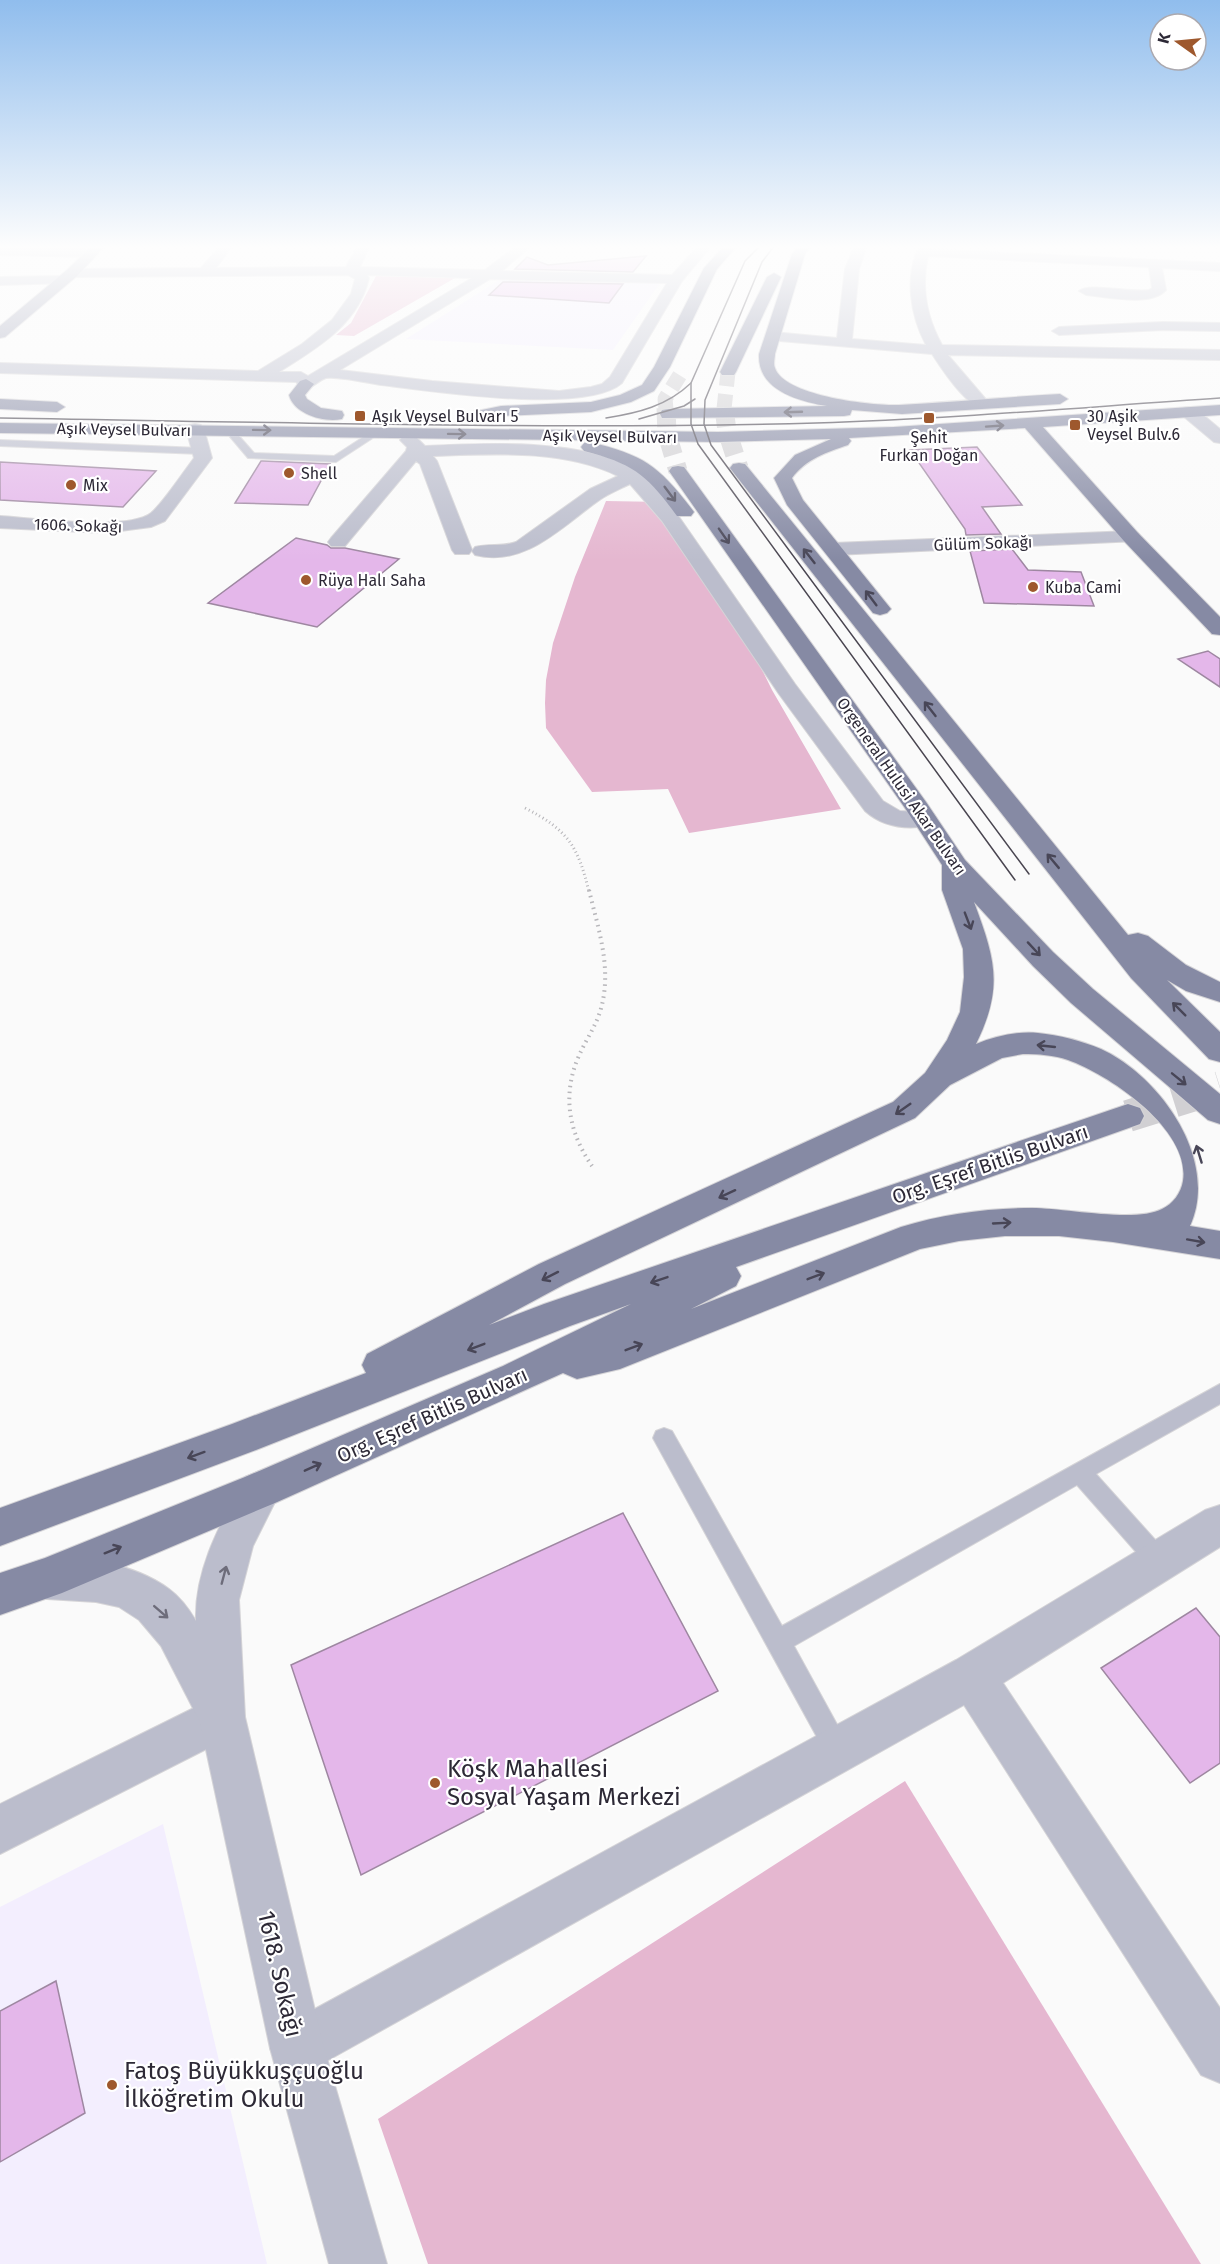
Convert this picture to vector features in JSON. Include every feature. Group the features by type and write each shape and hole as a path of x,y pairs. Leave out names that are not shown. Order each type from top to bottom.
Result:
{"main road":[{"path":"473,417 501,411 591,407 625,399 648,388 670,351"},
{"path":"728,372 738,351"},
{"path":"767,351 767,369 774,379 786,388 815,399 852,407 893,409"},
{"path":"304,380 297,395 299,402 308,409 336,415"},
{"name":"Aşık Veysel Bulvarı","path":"650,414 893,409 1077,398"},
{"path":"0,404 70,408"},
{"name":"Aşık Veysel Bulvarı","path":"0,429 192,421 229,430 718,437 894,432 1220,410"},
{"name":"Aşık Veysel Bulvarı","path":"0,413 429,417"},
{"path":"192,421 211,414"},
{"name":"Aşık Veysel Bulvarı","path":"451,417 629,414"},
{"path":"1030,423 1131,537 1220,629"},
{"path":"891,624 794,501 778,473 815,450 848,439 894,432"},
{"path":"545,436 616,453 639,471 659,479 861,749 921,813"},
{"path":"639,471 664,454 688,450 723,450 747,463 1006,804 1141,971 1220,1051"},
{"name":"Orgeneral Hulusi Akar Bulvarı","path":"678,471 921,813 955,865 1043,959 1082,996 1220,1112"},
{"path":"920,662 969,728 1006,804"},
{"path":"936,1081 961,1043 975,1012 979,978 977,948 956,890 955,865"},
{"path":"1070,882 1166,967 1202,988 1220,992"},
{"path":"242,1438 552,1275 904,1110 936,1081 981,1053 1022,1043 1057,1047 1088,1056 1126,1075 1158,1100 1184,1125 1201,1152 1203,1181 1192,1203 1172,1220 1131,1230"},
{"name":"Org. Eşref Bitlis Bulvarı","path":"0,1527 242,1438 557,1316 1128,1116"},
{"name":"Org. Eşref Bitlis Bulvarı","path":"0,1594 47,1578 260,1490 517,1378 853,1211"},
{"path":"517,1378 620,1353 914,1237 958,1227 1006,1222 1131,1230 1220,1245"}],"street":[{"path":"261,376 301,351"},
{"path":"304,380 353,351"},
{"path":"0,368 261,376 304,380 324,373 360,351"},
{"path":"324,373 503,393 559,396 593,392 608,387 616,380 633,351"},
{"path":"937,351 952,373 981,403"},
{"path":"1116,351 1220,355"},
{"path":"1189,412 1220,438"},
{"path":"192,421 201,451"},
{"path":"338,543 414,452 416,446 401,432"},
{"path":"414,452 483,449 559,454 639,471 663,511 771,667 874,806 882,814 891,818 907,820 921,813"},
{"name":"1606. Sokağı","path":"0,522 123,528 143,525 158,517 202,458 201,451"},
{"path":"414,452 428,461 472,550 510,551 523,546 597,493 639,471"},
{"name":"Gülüm Sokağı","path":"834,549 1131,537"},
{"name":"1618. Sokağı","path":"260,1490 233,1542 217,1600 222,1716 297,2049 358,2264"},
{"path":"297,2049 972,1676 1220,1524"},
{"name":"1618. Sokağı","path":"47,1578 100,1582 142,1596 172,1621 222,1716"},
{"path":"972,1676 1220,2056"},
{"path":"0,1830 222,1716"}],"lane":[{"path":"229,430 251,456 336,459 377,432"},
{"path":"0,443 201,451"},
{"path":"778,1642 1220,1393"},
{"path":"664,1438 838,1750"},
{"path":"1080,1472 1159,1561"}],"path":[{"path":"525,808 556,826 578,852 583,864 606,970 603,1002 598,1020 572,1074 568,1093 570,1124 574,1140 592,1166"}],"shaded area":[{"path":"606,501 663,502 703,551 772,690 841,809 689,833 668,789 592,792 546,728 546,680 553,643 575,577"},
{"path":"905,1781 1201,2264 428,2264 378,2119"},
{"name":"Fatoş Büyükkuşçuoğlu İlköğretim Okulu","path":"163,1824 267,2264 0,2264 0,1907"}],"building":[{"path":"977,447 1022,505 982,507 1001,534 966,535 965,529 910,450"},
{"path":"261,461 330,464 308,505 235,503"},
{"name":"Mix","path":"0,462 156,471 123,507 0,500"},
{"path":"296,538 331,548 345,548 399,559 317,627 208,603"},
{"name":"Kuba Cami","path":"1012,549 1028,570 1081,572 1094,606 984,603 970,551"},
{"path":"1208,651 1220,659 1220,687 1178,659"},
{"name":"Köşk Mahallesi Sosyal Yaşam Merkezi","path":"623,1513 718,1691 361,1875 291,1665"},
{"path":"1196,1608 1220,1637 1220,1763 1190,1783 1101,1668"},
{"path":"56,1981 85,2113 0,2162 0,2011"}],"tunnel":[{"path":"666,409 665,399 683,370"},
{"path":"724,408 728,372"},
{"path":"666,408 667,434 678,471"},
{"path":"724,408 727,431 739,468"},
{"path":"1128,1116 1220,1087"}],"tram line":[{"path":"691,383 705,351"},
{"path":"704,425 705,400 725,351"},
{"path":"606,418 629,414 662,403 691,383"},
{"path":"691,383 691,402"},
{"path":"704,425 917,419 1220,398"},
{"path":"691,402 695,399"},
{"path":"639,419 684,406 691,402"},
{"path":"691,402 691,425"},
{"path":"0,418 408,425 691,425"},
{"path":"691,425 698,444 1015,880"},
{"path":"691,425 704,425"},
{"path":"704,425 711,445 1029,874"}],"place":[{"name":"Aşık Veysel Bulvarı 5","path":"360,416"},
{"name":"Şehit Furkan Doğan","path":"929,418"},
{"name":"30 Aşik Veysel Bulv.6","path":"1075,425"},
{"name":"Shell","path":"289,473"},
{"name":"Mix","path":"71,485"},
{"name":"Rüya Halı Saha","path":"306,580"},
{"name":"Kuba Cami","path":"1033,587"},
{"name":"Köşk Mahallesi Sosyal Yaşam Merkezi","path":"435,1783"},
{"name":"Fatoş Büyükkuşçuoğlu İlköğretim Okulu","path":"112,2085"}]}
